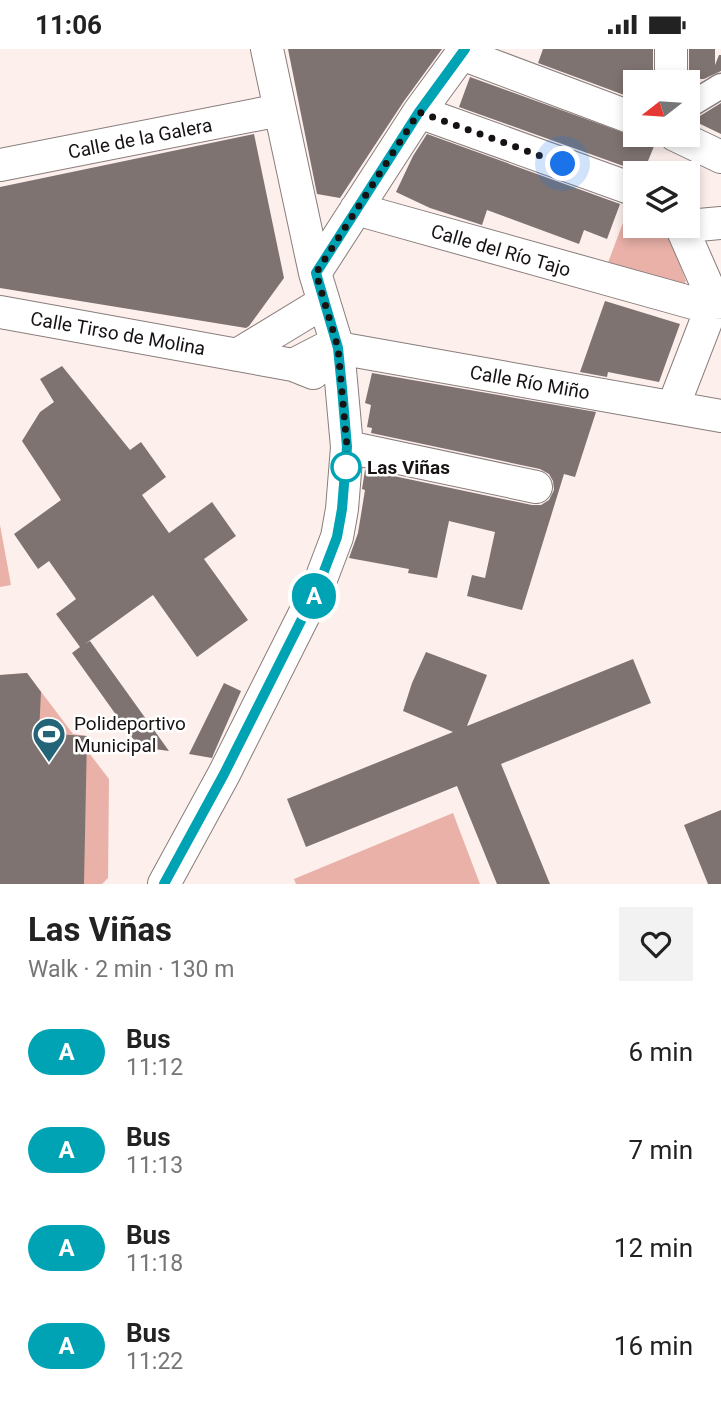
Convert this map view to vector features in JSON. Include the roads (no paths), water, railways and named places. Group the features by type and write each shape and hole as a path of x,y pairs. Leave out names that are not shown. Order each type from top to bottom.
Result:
{"street":[{"path":"164,884 224,774 318,587 337,537 342,509 347,447 338,348 320,288 267,49"},
{"path":"671,49 671,70"},
{"path":"237,355 320,288 356,209 419,112 464,52 623,114"},
{"path":"700,99 721,86"},
{"name":"Calle de la Galera","path":"0,165 280,110"},
{"path":"419,112 623,186"},
{"path":"700,147 721,157"},
{"name":"Calle del Río Tajo","path":"356,209 693,303 718,301"},
{"path":"700,225 721,223"},
{"path":"673,407 718,301 687,238"},
{"name":"Calle Tirso de Molina","path":"0,312 293,365 342,388"},
{"path":"293,365 322,350 338,348"},
{"name":"Calle Río Miño","path":"338,348 721,416"},
{"path":"347,447 536,487"}],"place":[{"name":"Las Viñas","path":"346,467"},
{"name":"Polideportivo Municipal","path":"49,764"}]}
